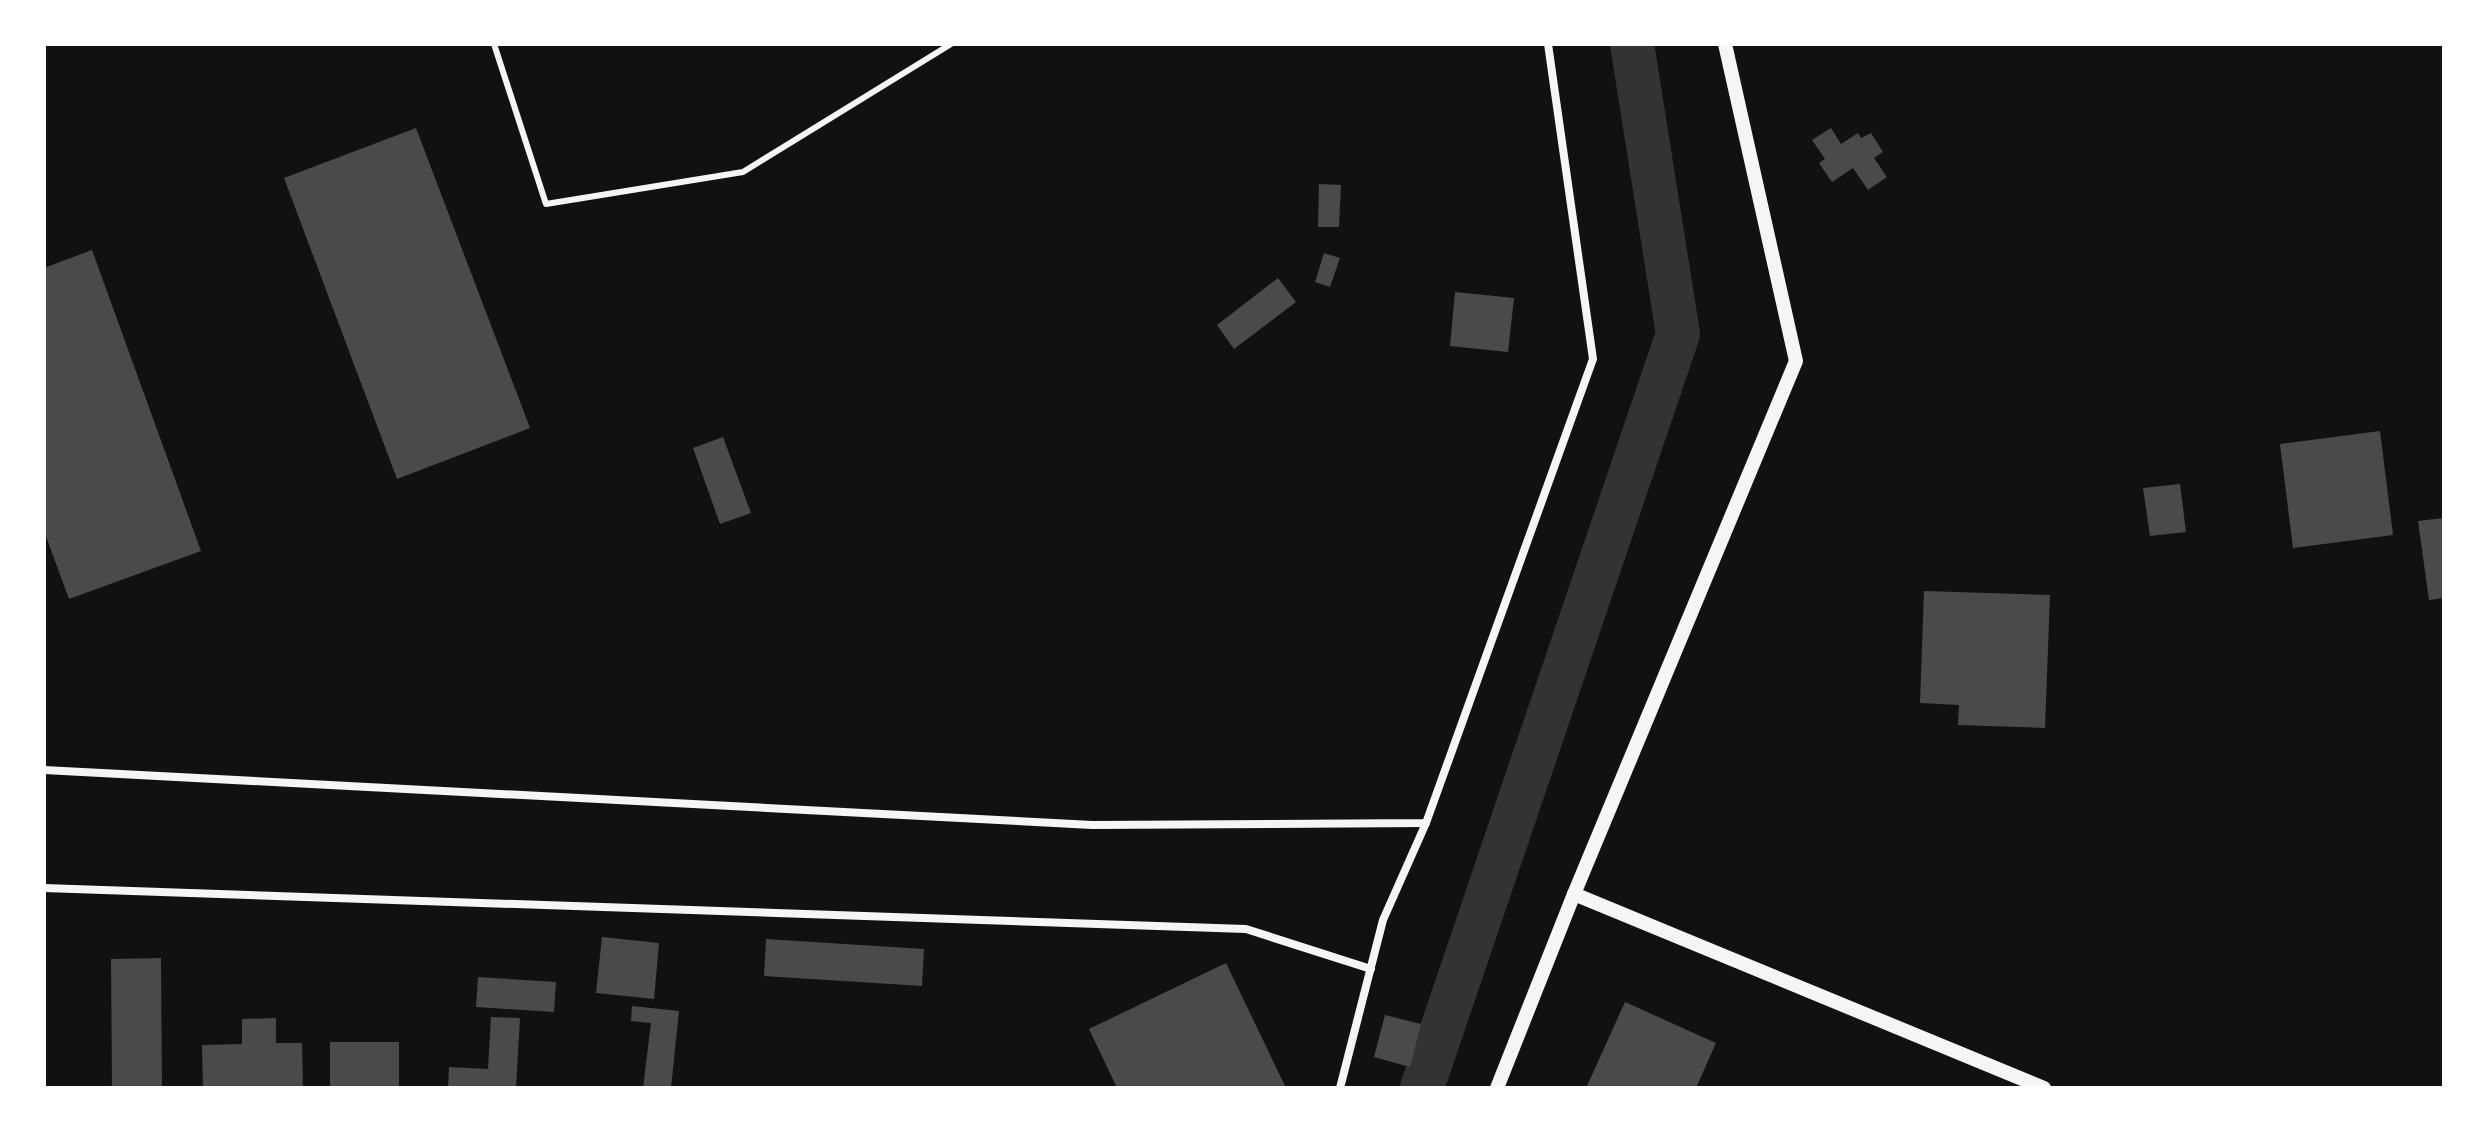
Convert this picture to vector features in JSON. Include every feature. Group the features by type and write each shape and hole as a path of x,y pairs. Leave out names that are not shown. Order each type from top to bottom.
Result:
{"street":[{"path":"1340,1088 1383,920 1426,823 1593,359 1548,44"},
{"path":"1497,1088 1574,894 1796,361 1725,44"},
{"path":"44,770 1092,825 1426,823"},
{"path":"44,888 1246,929 1371,969"},
{"path":"1574,894 2044,1088"}],"lane":[{"path":"494,44 546,204 743,172 951,44"}],"building":[{"path":"416,128 530,428 397,479 284,178"},
{"path":"1831,128 1841,144 1858,133 1861,138 1871,133 1883,152 1874,158 1887,177 1868,190 1853,168 1832,182 1819,163 1825,159 1812,140"},
{"path":"1319,184 1341,185 1339,227 1318,227"},
{"path":"92,250 201,551 69,599 44,531 44,268"},
{"path":"1324,253 1340,258 1330,287 1315,282"},
{"path":"1278,278 1296,302 1234,349 1217,325"},
{"path":"1455,292 1514,298 1508,352 1450,346"},
{"path":"2380,431 2393,535 2293,548 2280,444"},
{"path":"723,437 751,513 720,524 693,448"},
{"path":"2180,484 2186,532 2150,536 2143,488"},
{"path":"2444,518 2444,598 2429,600 2418,521"},
{"path":"1924,591 2050,595 2045,728 1958,725 1959,705 1920,703"},
{"path":"602,937 659,943 654,999 596,993"},
{"path":"766,939 924,949 922,986 764,976"},
{"path":"161,958 162,1088 112,1088 111,959"},
{"path":"1226,963 1286,1088 1117,1088 1089,1029"},
{"path":"478,977 556,982 554,1012 476,1007"},
{"path":"1625,1002 1716,1043 1696,1088 1586,1088"},
{"path":"632,1006 679,1011 671,1088 643,1088 651,1023 631,1021"},
{"path":"1385,1015 1421,1024 1410,1067 1374,1057"},
{"path":"491,1017 520,1018 516,1088 448,1088 449,1067 488,1069"},
{"path":"276,1018 276,1043 302,1043 303,1088 203,1088 202,1045 242,1044 242,1019"},
{"path":"330,1042 399,1042 399,1088 330,1088"}],"waterway":[{"path":"1422,1088 1678,334 1632,44"}]}
